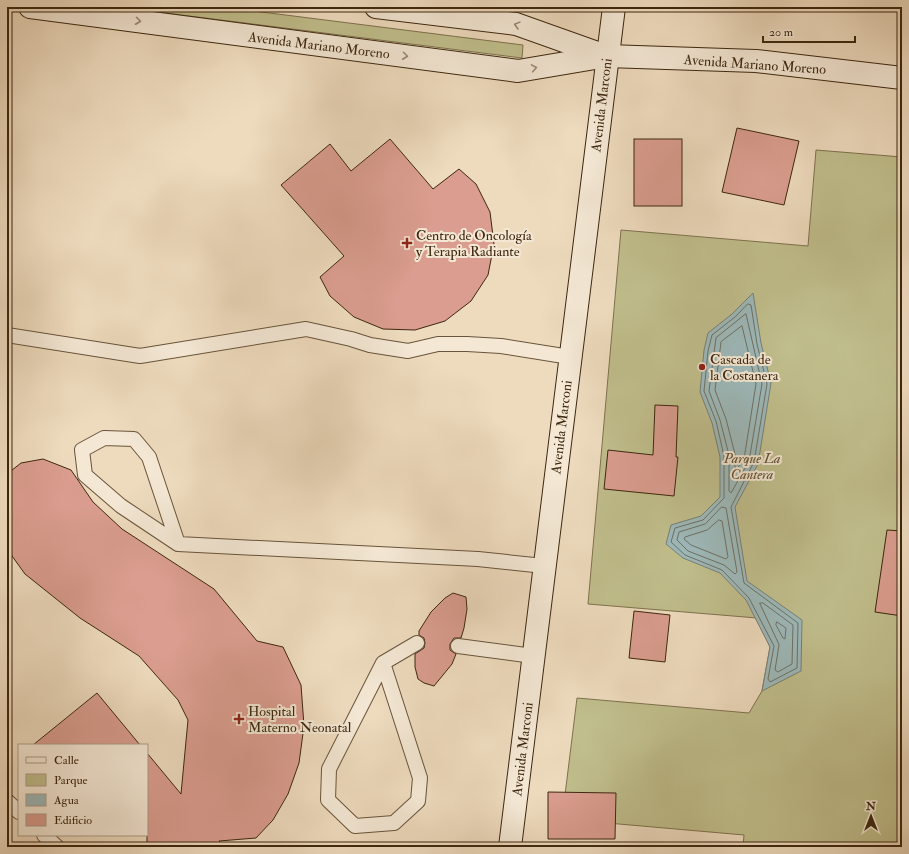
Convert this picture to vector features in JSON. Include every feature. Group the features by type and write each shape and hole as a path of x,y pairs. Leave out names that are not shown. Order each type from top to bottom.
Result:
{"main road":[{"name":"Avenida Mariano Moreno","path":"30,7 518,71 607,56 756,61 902,78"},
{"name":"Avenida Mariano Moreno","path":"376,7 516,24 607,56"},
{"name":"Avenida Marconi","path":"510,847 614,7"}],"lane":[{"path":"7,335 140,356 306,329 351,339 370,345 408,351 438,344 467,344 501,346 570,357"},
{"path":"178,544 149,457 134,438 104,438 82,450 85,475 121,506 178,544 478,559 544,566"},
{"path":"383,664 420,778 418,801 394,823 355,826 328,800 329,768 383,664 417,643"},
{"path":"458,646 533,656"},
{"path":"7,801 18,811"},
{"path":"45,836 57,847"}],"green space":[{"path":"118,7 222,7 523,45 522,58"},
{"name":"Parque La Cantera","path":"816,150 902,157 902,847 743,847 744,835 562,819 577,698 749,713 762,691 770,647 757,618 588,604 621,230 808,246"}],"water":[{"path":"753,293 761,343 771,383 758,464 735,507 747,581 802,620 801,671 762,691 770,647 746,600 720,573 683,558 666,544 671,525 701,516 720,497 720,457 712,423 700,392 704,350 708,333 732,314"}],"building":[{"path":"737,128 799,141 784,205 722,192"},
{"name":"Centro de Oncología y Terapia Radiante","path":"390,139 433,189 459,169 476,184 490,212 494,244 488,275 471,301 445,321 415,330 383,329 354,317 330,296 320,277 344,256 281,185 330,144 351,171"},
{"path":"634,139 682,139 682,206 634,206"},
{"path":"655,405 678,406 676,457 678,457 674,496 604,489 608,450 653,455"},
{"path":"43,459 71,470 93,502 122,529 214,589 257,641 283,647 301,685 304,726 299,763 288,794 273,820 256,838 219,841 224,847 147,847 148,754 181,794 188,720 178,700 139,656 80,618 25,574 7,549 7,474 21,463"},
{"path":"887,530 902,531 902,616 875,612"},
{"path":"453,593 466,597 467,609 464,628 461,638 454,638 450,644 450,650 456,654 452,664 434,686 424,683 418,679 415,667 415,654 424,648 425,643 424,638 419,635 419,631 431,612 445,598"},
{"path":"634,611 670,615 665,662 629,658"},
{"path":"97,693 139,744 34,744"},
{"path":"548,792 616,793 615,839 548,839"}],"place":[{"name":"Centro de Oncología y Terapia Radiante","path":"407,243"},
{"name":"Cascada de la Costanera","path":"702,367"},
{"name":"Hospital Materno Neonatal","path":"239,719"}]}
